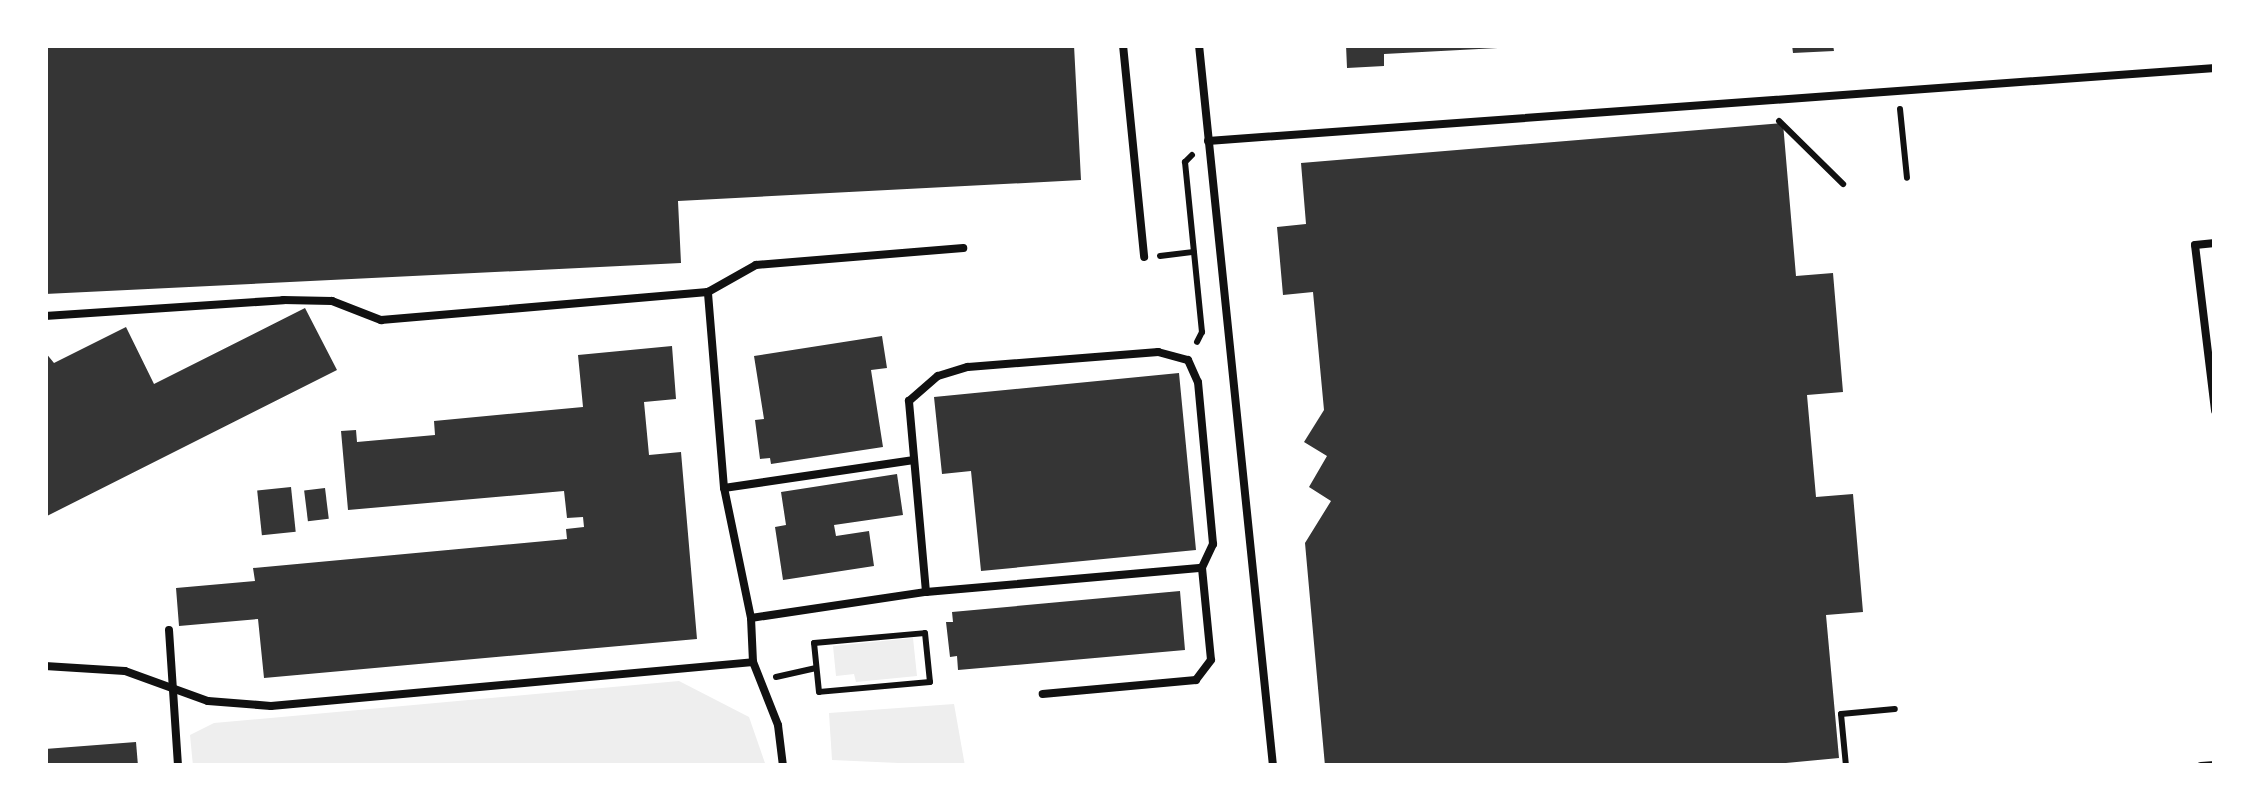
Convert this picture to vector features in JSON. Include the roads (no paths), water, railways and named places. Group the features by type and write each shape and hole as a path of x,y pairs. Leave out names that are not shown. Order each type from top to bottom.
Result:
{"lane":[{"path":"1123,45 1144,257"},
{"path":"1199,45 1274,766"},
{"path":"1208,141 2215,68"},
{"path":"2215,244 2195,245 2215,411"},
{"path":"45,316 283,300 332,301 380,320 708,292 756,265 962,248"},
{"path":"708,292 724,488 751,618 752,662 778,725 783,766"},
{"path":"926,592 909,401 938,376 968,367 1139,354 1188,360 1198,382 1213,544 1202,568 1210,660 1196,680 1043,694"},
{"path":"724,488 914,460"},
{"path":"751,618 926,592 1202,568"},
{"path":"169,630 178,766"},
{"path":"45,666 125,671 208,701 272,706 752,662"},
{"path":"2201,766 2215,765"}]}
